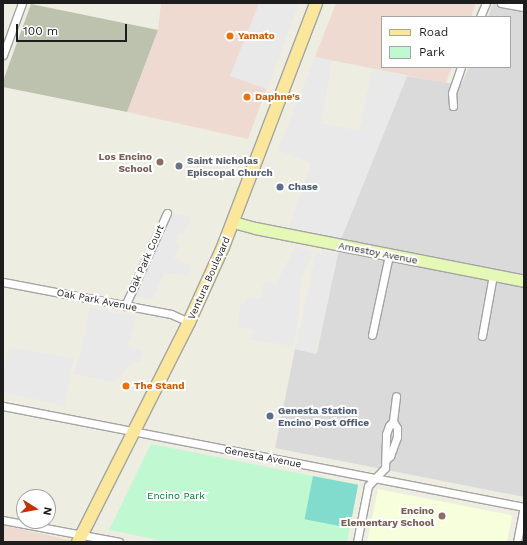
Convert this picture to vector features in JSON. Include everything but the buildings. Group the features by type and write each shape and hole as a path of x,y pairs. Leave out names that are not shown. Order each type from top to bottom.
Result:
{"main road":[{"name":"Ventura Boulevard","path":"80,538 189,322 233,222 316,3"}],"street":[{"path":"3,56 22,3"},
{"path":"480,16 486,3"},
{"path":"501,3 524,7"},
{"path":"453,106 452,93 461,68"},
{"name":"Oak Park Court","path":"125,306 167,213"},
{"name":"Amestoy Avenue","path":"233,222 389,255 524,281"},
{"path":"372,335 389,255"},
{"path":"482,336 494,276"},
{"name":"Oak Park Avenue","path":"3,282 171,314 189,322"},
{"path":"386,460 390,456 396,437 394,421 396,396"},
{"name":"Genesta Avenue","path":"3,406 524,507"},
{"path":"357,542 368,486 385,468 386,434 389,426 394,421"},
{"path":"517,542 524,507"},
{"path":"3,520 80,538 118,542"}],"shaded area":[{"path":"161,3 298,3 248,139 127,112 158,30"},
{"path":"259,3 299,3 267,89 230,76"},
{"path":"336,3 476,3 471,16 381,16 381,68 452,68 446,83 315,57"},
{"path":"493,3 524,3 524,497 275,448 295,349 317,353 341,239 407,76 461,85 469,68 511,68 511,16 488,16"},
{"path":"31,4 158,30 127,112 3,87 3,81"},
{"path":"315,57 332,61 321,123 359,131 372,69 407,76 341,239 287,232 311,163 278,150"},
{"path":"171,213 191,217 183,234 173,233 178,234 176,245 179,245 174,258 191,266 187,275 164,273 152,300 131,296 160,236 165,237 166,232 162,231"},
{"path":"295,247 313,252 301,279 299,317 293,346 248,339 254,330 237,326 241,303 244,303 247,298 260,299 264,282 276,284"},
{"path":"322,250 338,254 316,354 295,349 316,253 321,255"},
{"path":"90,307 118,314 136,316 128,346 143,351 139,362 133,362 114,382 73,374 81,352"},
{"path":"9,347 74,358 64,406 3,392 3,374"},
{"path":"313,476 358,485 350,528 305,519"},
{"name":"Encino Elementary School","path":"378,489 511,515 512,517 507,542 367,542"},
{"path":"3,525 78,542 3,542"}],"green space":[{"name":"Encino Park","path":"151,444 358,485 347,542 169,542 109,530"}],"place":[{"name":"Yamato","path":"230,36"},
{"name":"Daphne's","path":"247,97"},
{"name":"Los Encino School","path":"160,162"},
{"name":"Saint Nicholas Episcopal Church","path":"179,166"},
{"name":"Chase","path":"280,187"},
{"name":"The Stand","path":"126,386"},
{"name":"Genesta Station Encino Post Office","path":"270,416"},
{"name":"Encino Elementary School","path":"442,516"}]}
